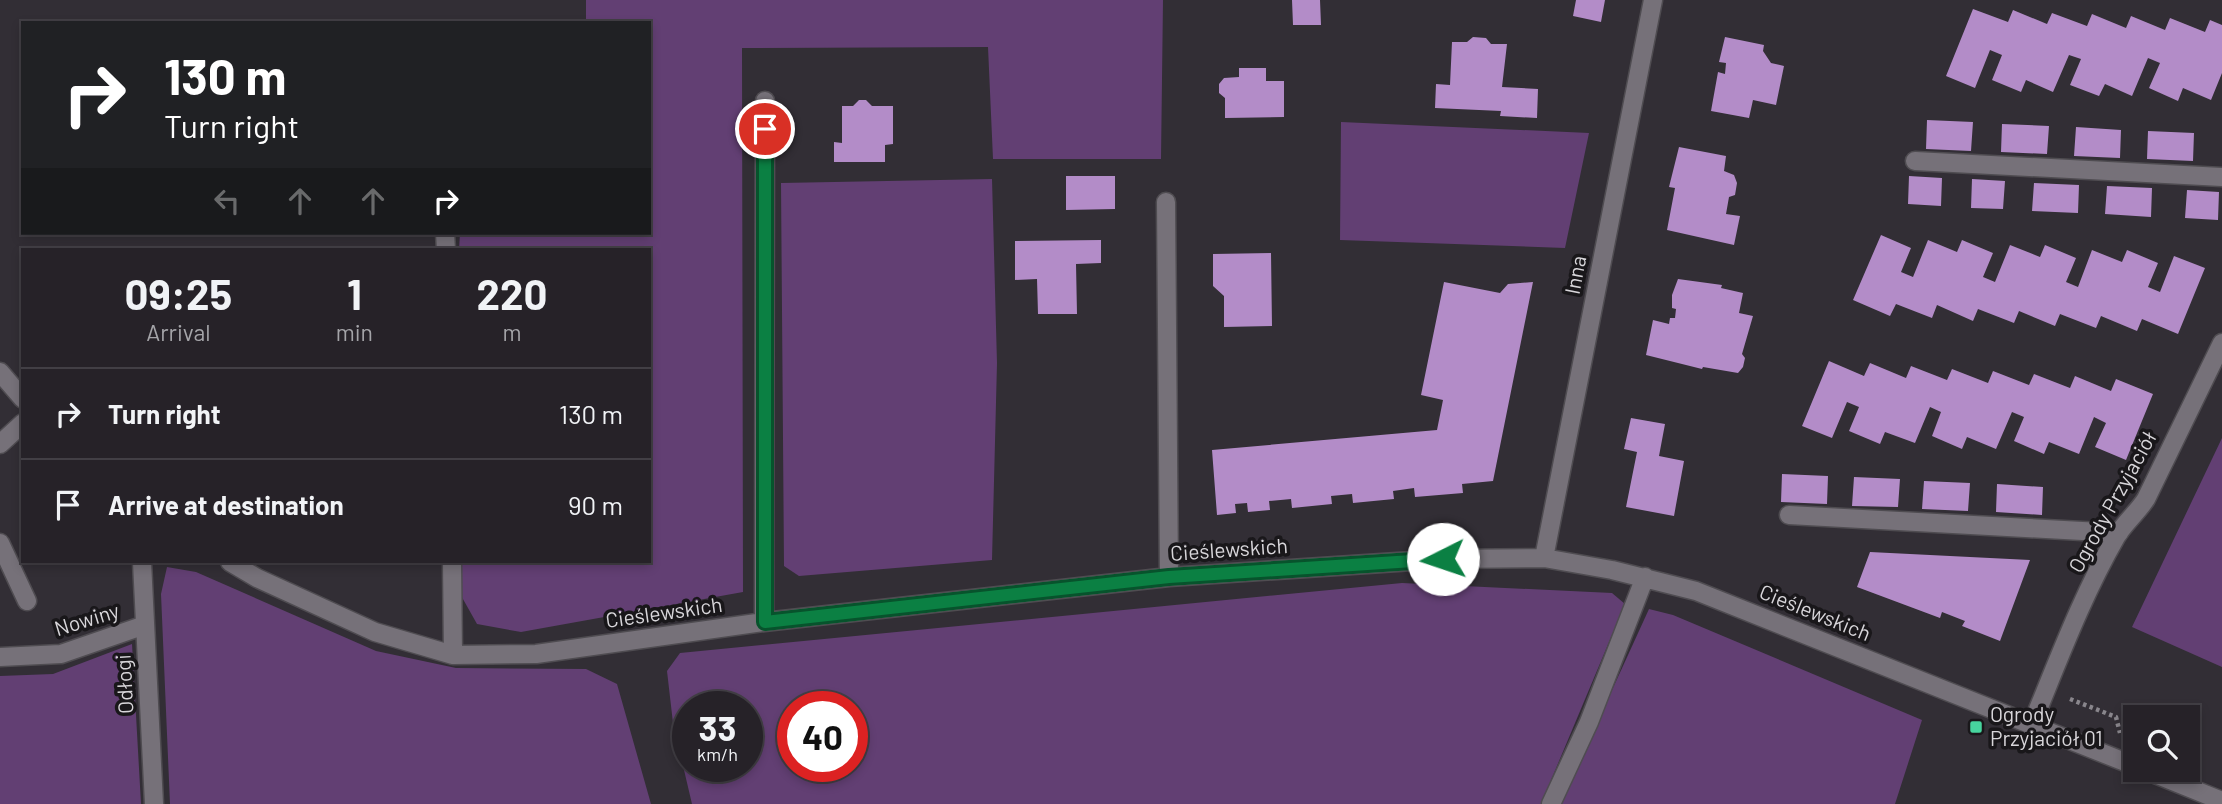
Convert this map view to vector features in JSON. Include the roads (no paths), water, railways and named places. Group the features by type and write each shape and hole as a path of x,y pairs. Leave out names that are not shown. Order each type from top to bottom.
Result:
{"street":[{"name":"Inna","path":"1544,558 1653,0"},
{"path":"765,101 765,622"},
{"path":"1915,161 2222,177"},
{"path":"1166,202 1169,577"},
{"name":"Ogrody Przyjaciół","path":"2032,724 2098,571 2119,533 2133,519 2146,499 2222,343"},
{"path":"0,372 21,397"},
{"path":"0,444 21,425"},
{"path":"1789,514 2119,533"},
{"path":"0,543 27,601"},
{"name":"Cieślewskich","path":"232,563 257,578 375,632 453,655 536,654 765,622 1169,577 1443,559 1544,558 1645,577 1729,603 2123,761"},
{"name":"Odłogi","path":"142,563 153,804"},
{"path":"452,563 453,655"},
{"path":"1551,804 1589,722 1645,577"},
{"name":"Nowiny","path":"0,657 61,654 145,625"},
{"path":"2174,782 2222,802"}],"place":[{"name":"Ogrody Przyjaciół 01","path":"1976,727"}]}
